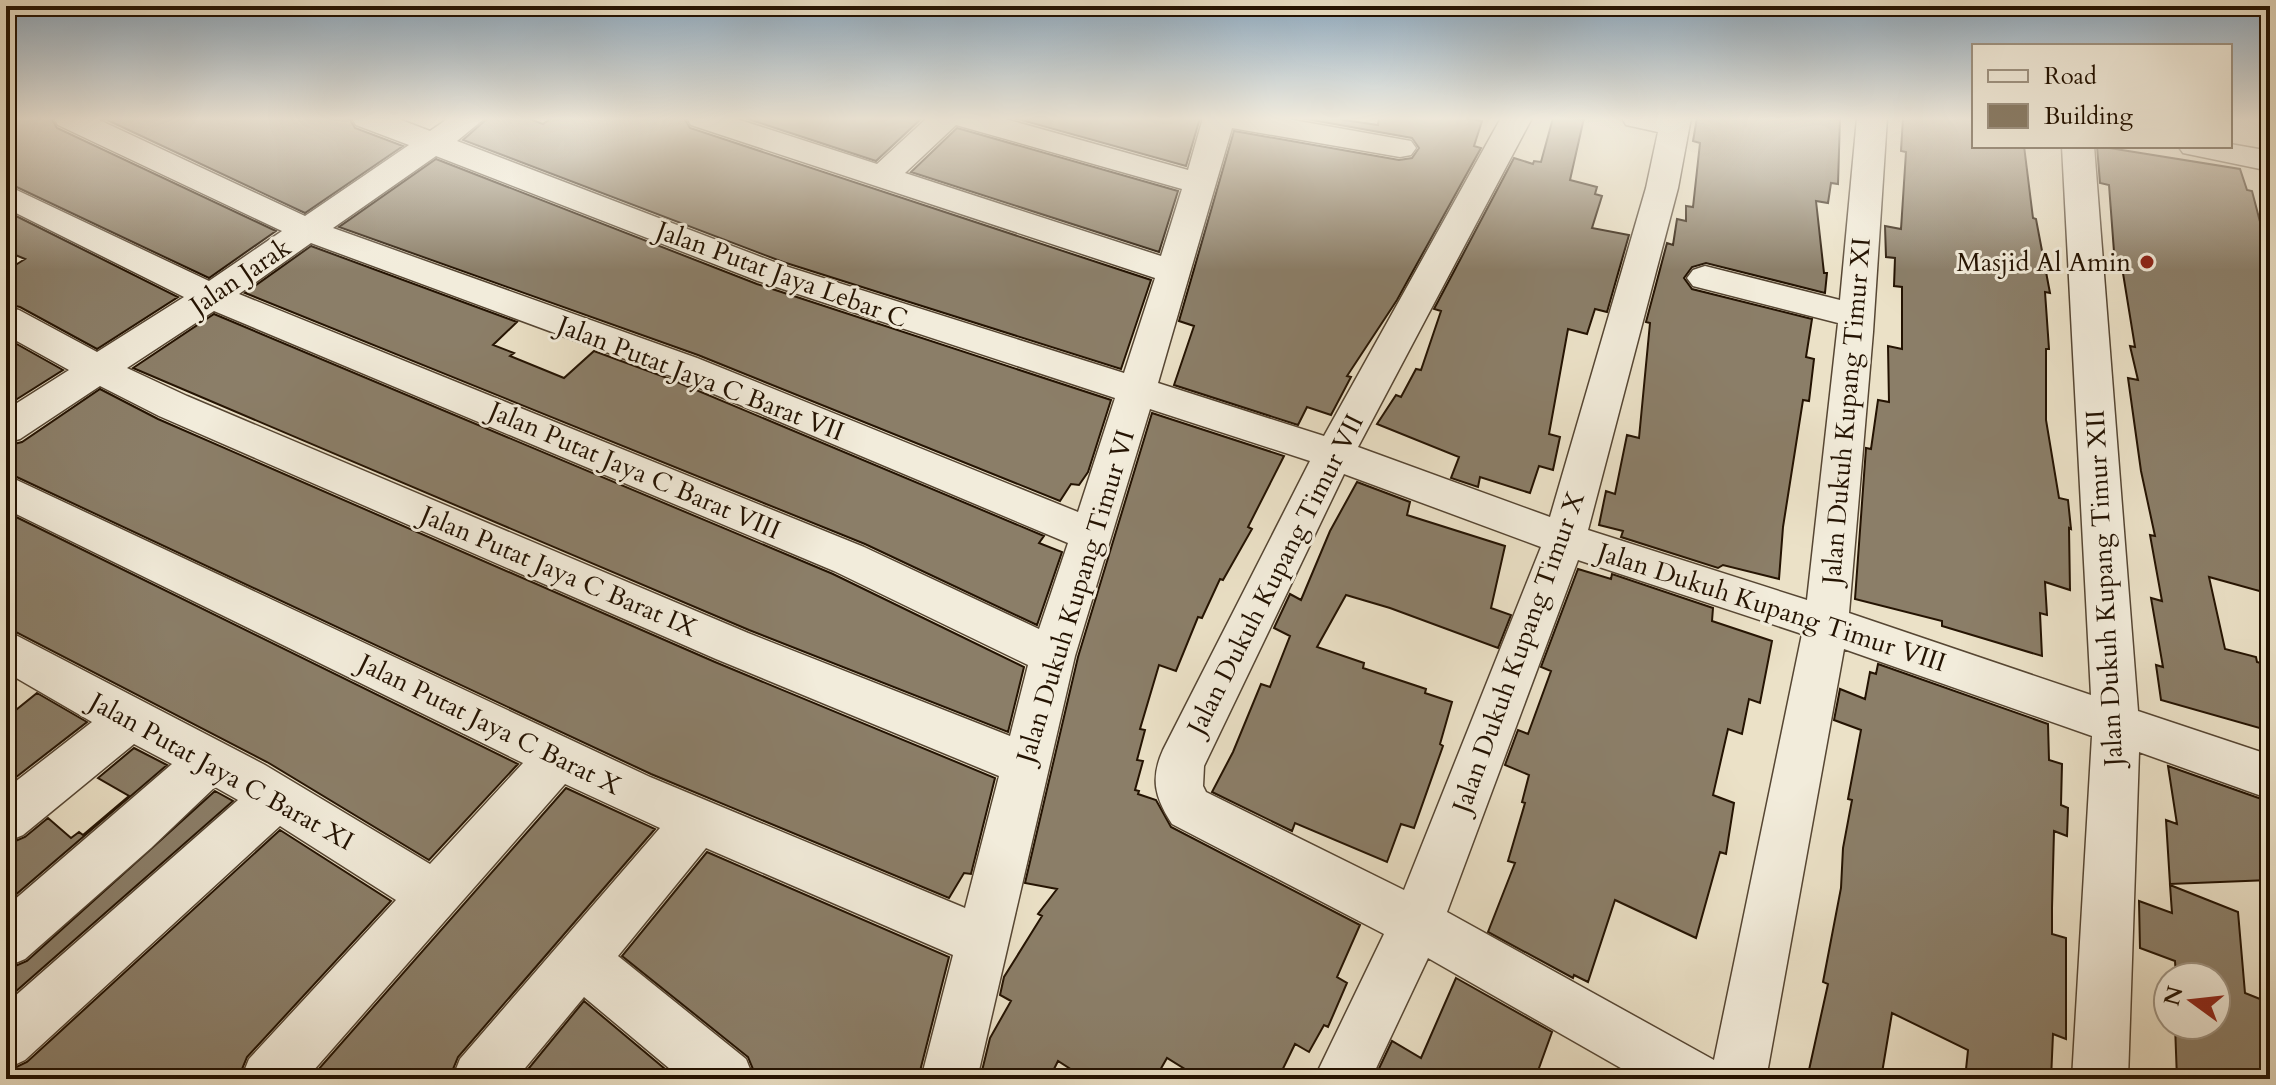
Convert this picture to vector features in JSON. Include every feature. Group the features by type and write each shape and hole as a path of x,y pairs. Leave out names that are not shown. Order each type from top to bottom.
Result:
{"street":[{"name":"Jalan Putat Jaya C Barat VII","path":"177,169 307,230 684,367 1092,535"},
{"name":"Jalan Jarak","path":"6,429 211,296 395,169"},
{"name":"Jalan Putat Jaya Lebar C","path":"496,169 770,273 1032,359 1138,388"},
{"path":"856,169 1174,272"},
{"path":"883,177 892,169"},
{"path":"1148,169 1199,183"},
{"name":"Jalan Dukuh Kupang Timur VI","path":"949,1079 1053,656 1203,169"},
{"name":"Jalan Dukuh Kupang Timur VII","path":"1489,169 1334,454 1185,753 1177,778 1178,791 1189,808 1417,923 1694,1079"},
{"name":"Jalan Dukuh Kupang Timur X","path":"1342,1079 1417,923 1565,539 1662,188 1662,169"},
{"name":"Jalan Dukuh Kupang Timur XI","path":"1738,1079 1826,624 1868,169"},
{"name":"Jalan Dukuh Kupang Timur XII","path":"2079,169 2116,725 2100,1079"},
{"name":"Jalan Putat Jaya C Barat VIII","path":"6,195 211,296 849,559 1053,656"},
{"path":"1705,278 1856,316"},
{"name":"Jalan Putat Jaya C Barat IX","path":"6,319 173,406 732,646 1024,764"},
{"name":"Jalan Dukuh Kupang Timur VIII","path":"1138,388 1334,454 1565,539 1826,624 2270,777"},
{"name":"Jalan Putat Jaya C Barat X","path":"6,491 558,758 981,941"},
{"name":"Jalan Putat Jaya C Barat XI","path":"6,649 277,797 436,896"},
{"path":"6,819 130,719"},
{"path":"269,1079 558,758"},
{"path":"6,941 133,832 210,760"},
{"path":"6,1041 277,797"},
{"path":"480,1079 698,821"},
{"path":"580,959 726,1079"}],"building":[{"path":"6,169 143,169 276,231 209,278 6,182"},
{"path":"211,169 370,169 305,213"},
{"path":"422,169 461,169 757,284 1111,400 1088,472 1079,485 1071,484 1060,501 698,355 339,227"},
{"path":"538,169 813,169 1151,280 1121,369 783,262"},
{"path":"915,169 1100,169 1178,191 1159,252 911,172"},
{"path":"1223,169 1470,169 1397,300 1347,376 1351,377 1331,415 1307,407 1298,425 1174,385 1194,326 1179,321"},
{"path":"1508,169 1573,169 1570,180 1597,187 1595,194 1602,196 1592,228 1629,235 1607,312 1595,309 1587,334 1568,329 1549,434 1560,437 1553,470 1539,466 1530,493 1480,477 1478,487 1451,478 1459,457 1377,424 1396,395 1401,397 1416,369 1421,370 1441,311 1434,309"},
{"path":"1697,169 1838,169 1838,184 1831,183 1828,203 1816,201 1824,273 1827,273 1825,293 1706,263 1692,267 1684,278 1692,289 1812,319 1806,357 1814,359 1809,401 1803,400 1783,527 1779,579 1723,565 1718,568 1621,537 1623,531 1599,525 1606,491 1615,494 1627,435 1639,438 1650,323 1646,322 1667,243 1673,245 1677,219 1686,221 1686,206 1693,207"},
{"path":"1905,169 2027,169 2033,218 2036,219 2050,293 2045,292 2049,349 2046,349 2046,420 2059,498 2068,500 2071,529 2070,590 2045,582 2047,615 2040,613 2042,656 1942,626 1942,621 1855,599 1866,448 1871,449 1878,400 1889,402 1888,346 1902,349 1902,287 1894,286 1895,258 1886,257 1885,226 1901,229"},
{"path":"2099,169 2240,169 2247,190 2252,191 2264,237 2267,237 2270,251 2270,594 2209,577 2225,649 2256,657 2257,662 2270,666 2270,731 2161,700 2156,665 2163,667 2151,598 2162,601 2150,535 2155,536 2141,471 2128,378 2138,380 2130,346 2135,347 2122,267 2115,265 2109,185 2100,183"},
{"path":"6,211 178,297 97,349 20,307 6,304 6,271 25,259 6,251"},
{"path":"311,246 517,322 493,345 514,353 510,356 564,378 594,351 670,379 1044,536 1039,543 1062,552 1037,625 865,544 245,293"},
{"path":"214,314 833,574 1024,667 1008,732 749,630 133,368"},
{"path":"6,338 63,370 6,406"},
{"path":"100,389 158,419 715,662 995,778 971,874 964,873 949,898 651,774 6,472 6,446 22,442"},
{"path":"1152,413 1284,456 1248,527 1252,529 1223,580 1220,579 1202,618 1198,617 1176,671 1159,665 1140,729 1145,730 1137,760 1143,761 1135,790 1156,800 1171,827 1360,925 1337,977 1347,983 1328,1027 1324,1025 1309,1052 1295,1044 1278,1079 1201,1079 1167,1058 1155,1079 1086,1079 1058,1061 1049,1079 980,1079 990,1038 1011,1001 1000,995 1004,977 1042,916 1038,914 1057,889 1025,883 1078,657"},
{"path":"1357,482 1410,502 1407,515 1505,546 1491,608 1511,615 1498,648 1346,595 1317,647 1364,663 1363,668 1426,689 1425,693 1452,702 1440,744 1443,746 1414,828 1401,824 1387,862 1295,823 1292,831 1212,792 1233,752 1261,684 1270,687 1290,636 1274,628 1290,594 1301,600 1330,531"},
{"path":"6,512 518,764 429,860 267,762 6,627"},
{"path":"1578,569 1611,579 1612,574 1713,608 1712,621 1772,641 1760,703 1749,699 1742,734 1728,729 1713,795 1734,803 1726,854 1720,852 1696,938 1615,900 1588,982 1574,975 1573,978 1488,932 1515,863 1508,861 1525,803 1522,802 1529,775 1505,765 1518,730 1528,734 1551,671 1541,667"},
{"path":"1878,664 2048,724 2049,760 2062,764 2061,805 2068,808 2067,836 2054,831 2052,934 2066,938 2066,1039 2053,1034 2051,1079 1965,1079 1968,1050 1892,1013 1881,1079 1807,1079 1828,984 1823,982 1841,888 1843,848 1852,800 1848,799 1861,730 1834,720 1840,689 1865,699 1870,672 1876,674"},
{"path":"37,693 87,722 6,785 6,718"},
{"path":"134,748 167,765 6,903 6,845 25,837 48,818 71,838 79,832 83,835 129,796 98,778"},
{"path":"2168,766 2270,802 2270,880 2170,884 2166,820 2177,824"},
{"path":"566,788 655,829 458,1057 449,1079 310,1079"},
{"path":"215,791 233,801 6,1000 6,970 27,961"},
{"path":"280,830 391,901 247,1057 238,1079 6,1079 6,1072 27,1062"},
{"path":"707,852 949,957 918,1079 757,1079 748,1057 622,956"},
{"path":"2170,885 2238,912 2245,993 2270,1003 2270,1079 2177,1079 2176,1041 2232,1041 2232,961 2175,961 2140,948 2139,901 2172,913"},
{"path":"1456,978 1552,1032 1535,1079 1374,1079 1392,1041 1421,1058"},
{"path":"584,1001 677,1079 520,1079"}],"place":[{"name":"Masjid Al Amin","path":"2147,262"}]}
